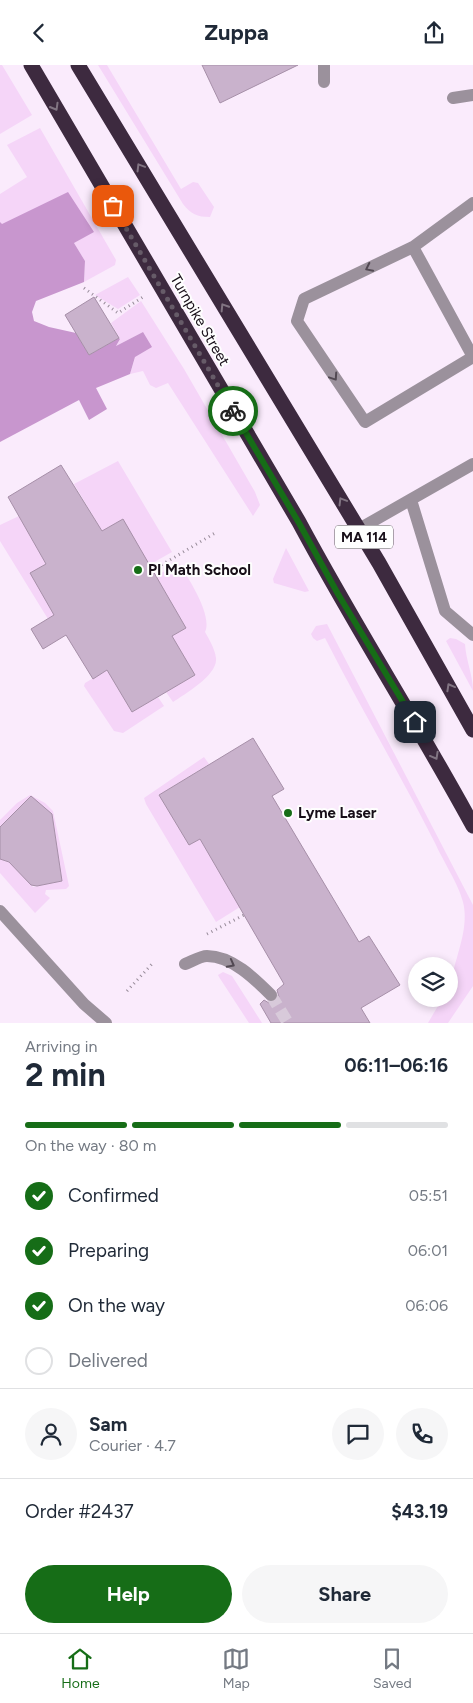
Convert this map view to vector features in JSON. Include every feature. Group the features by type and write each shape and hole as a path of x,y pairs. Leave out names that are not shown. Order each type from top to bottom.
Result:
{"highway":[{"name":"Turnpike Street","path":"31,65 299,523 338,594 434,754 473,826"},
{"name":"Turnpike Street","path":"78,65 359,529 424,640 473,730"}],"lane":[{"path":"324,65 324,82"},
{"path":"453,98 473,95"},
{"path":"413,247 473,357 364,423 297,321 304,299 413,247 473,203"},
{"path":"359,529 473,464"},
{"path":"410,500 445,611 473,635"},
{"path":"0,911 84,1004 106,1023"},
{"path":"185,964 207,956 228,961 254,979 271,995"}],"path":[{"path":"84,288 118,313 143,297"},
{"path":"152,570 216,533"},
{"path":"202,937 244,915"},
{"path":"127,991 152,964"}],"shaded area":[{"path":"0,65 2,65 32,115 0,134"},
{"path":"98,65 107,65 181,189 193,182 198,183 214,207 210,217 195,214 183,204"},
{"path":"40,128 116,260 115,265 84,282 85,261 74,243 94,231 1,224 0,222 0,194 27,177 7,145"},
{"path":"68,192 94,232 74,243 85,261 84,282 36,301 32,312 34,321 49,327 76,333 89,355 119,338 116,346 143,332 152,347 135,357 130,374 96,388 107,409 89,420 79,400 0,442 0,222 2,224"},
{"path":"128,277 140,295 118,309 95,295"},
{"path":"141,301 184,369 255,492 260,505 253,516 168,383 156,388 150,385 143,371 130,374 143,332 116,346 120,339 111,323"},
{"path":"118,461 172,552 149,565 122,520 102,531 74,484"},
{"path":"19,516 46,564 30,573 54,615 48,619 0,541 0,525"},
{"path":"286,548 309,591 305,592 274,583 273,579"},
{"path":"179,563 203,607 207,625 205,632 216,658 212,671 192,689 173,702 166,692 195,675 172,636 186,628 156,576"},
{"path":"327,624 473,905 473,986 448,1023 428,1023 437,1007 458,1007 457,957 462,938 465,914 461,895 422,817 325,638 317,641 313,638 311,634 316,626"},
{"path":"450,638 465,644 473,691 446,641"},
{"path":"107,670 132,712 158,697 164,706 123,733 114,731 84,686 85,683"},
{"path":"204,757 209,764 159,795 189,845 200,839 240,907 216,922 144,798"},
{"path":"30,795 45,803 53,811 69,886 66,889 46,890 45,894 50,898 35,913 0,873 0,858 9,862 33,887 62,881 52,814 0,827 0,820 17,803"},
{"path":"223,972 232,976 262,1023 249,1023 219,977 218,975"}],"building":[{"path":"202,65 298,65 220,103"},
{"path":"94,297 119,338 89,355 65,315"},
{"path":"61,465 102,531 123,519 186,628 172,636 195,675 132,712 107,670 93,679 66,635 43,649 31,629 54,615 30,573 46,564 8,497"},
{"path":"253,738 284,789 272,796 359,942 369,936 400,985 361,1008 370,1023 271,1023 260,1004 264,1000 269,1003 276,1001 279,997 277,990 284,984 200,839 189,845 159,795"},
{"path":"31,796 52,814 62,881 37,886 31,885 9,862 0,859 0,827"}],"tunnel":[{"path":"271,995 288,1023"}],"way so far":[{"path":"113,206 233,411"}],"place":[{"name":"PI Math School","path":"138,570"},
{"name":"Lyme Laser","path":"288,813"}],"route":[{"path":"233,411 299,523 338,594 415,722"}]}
